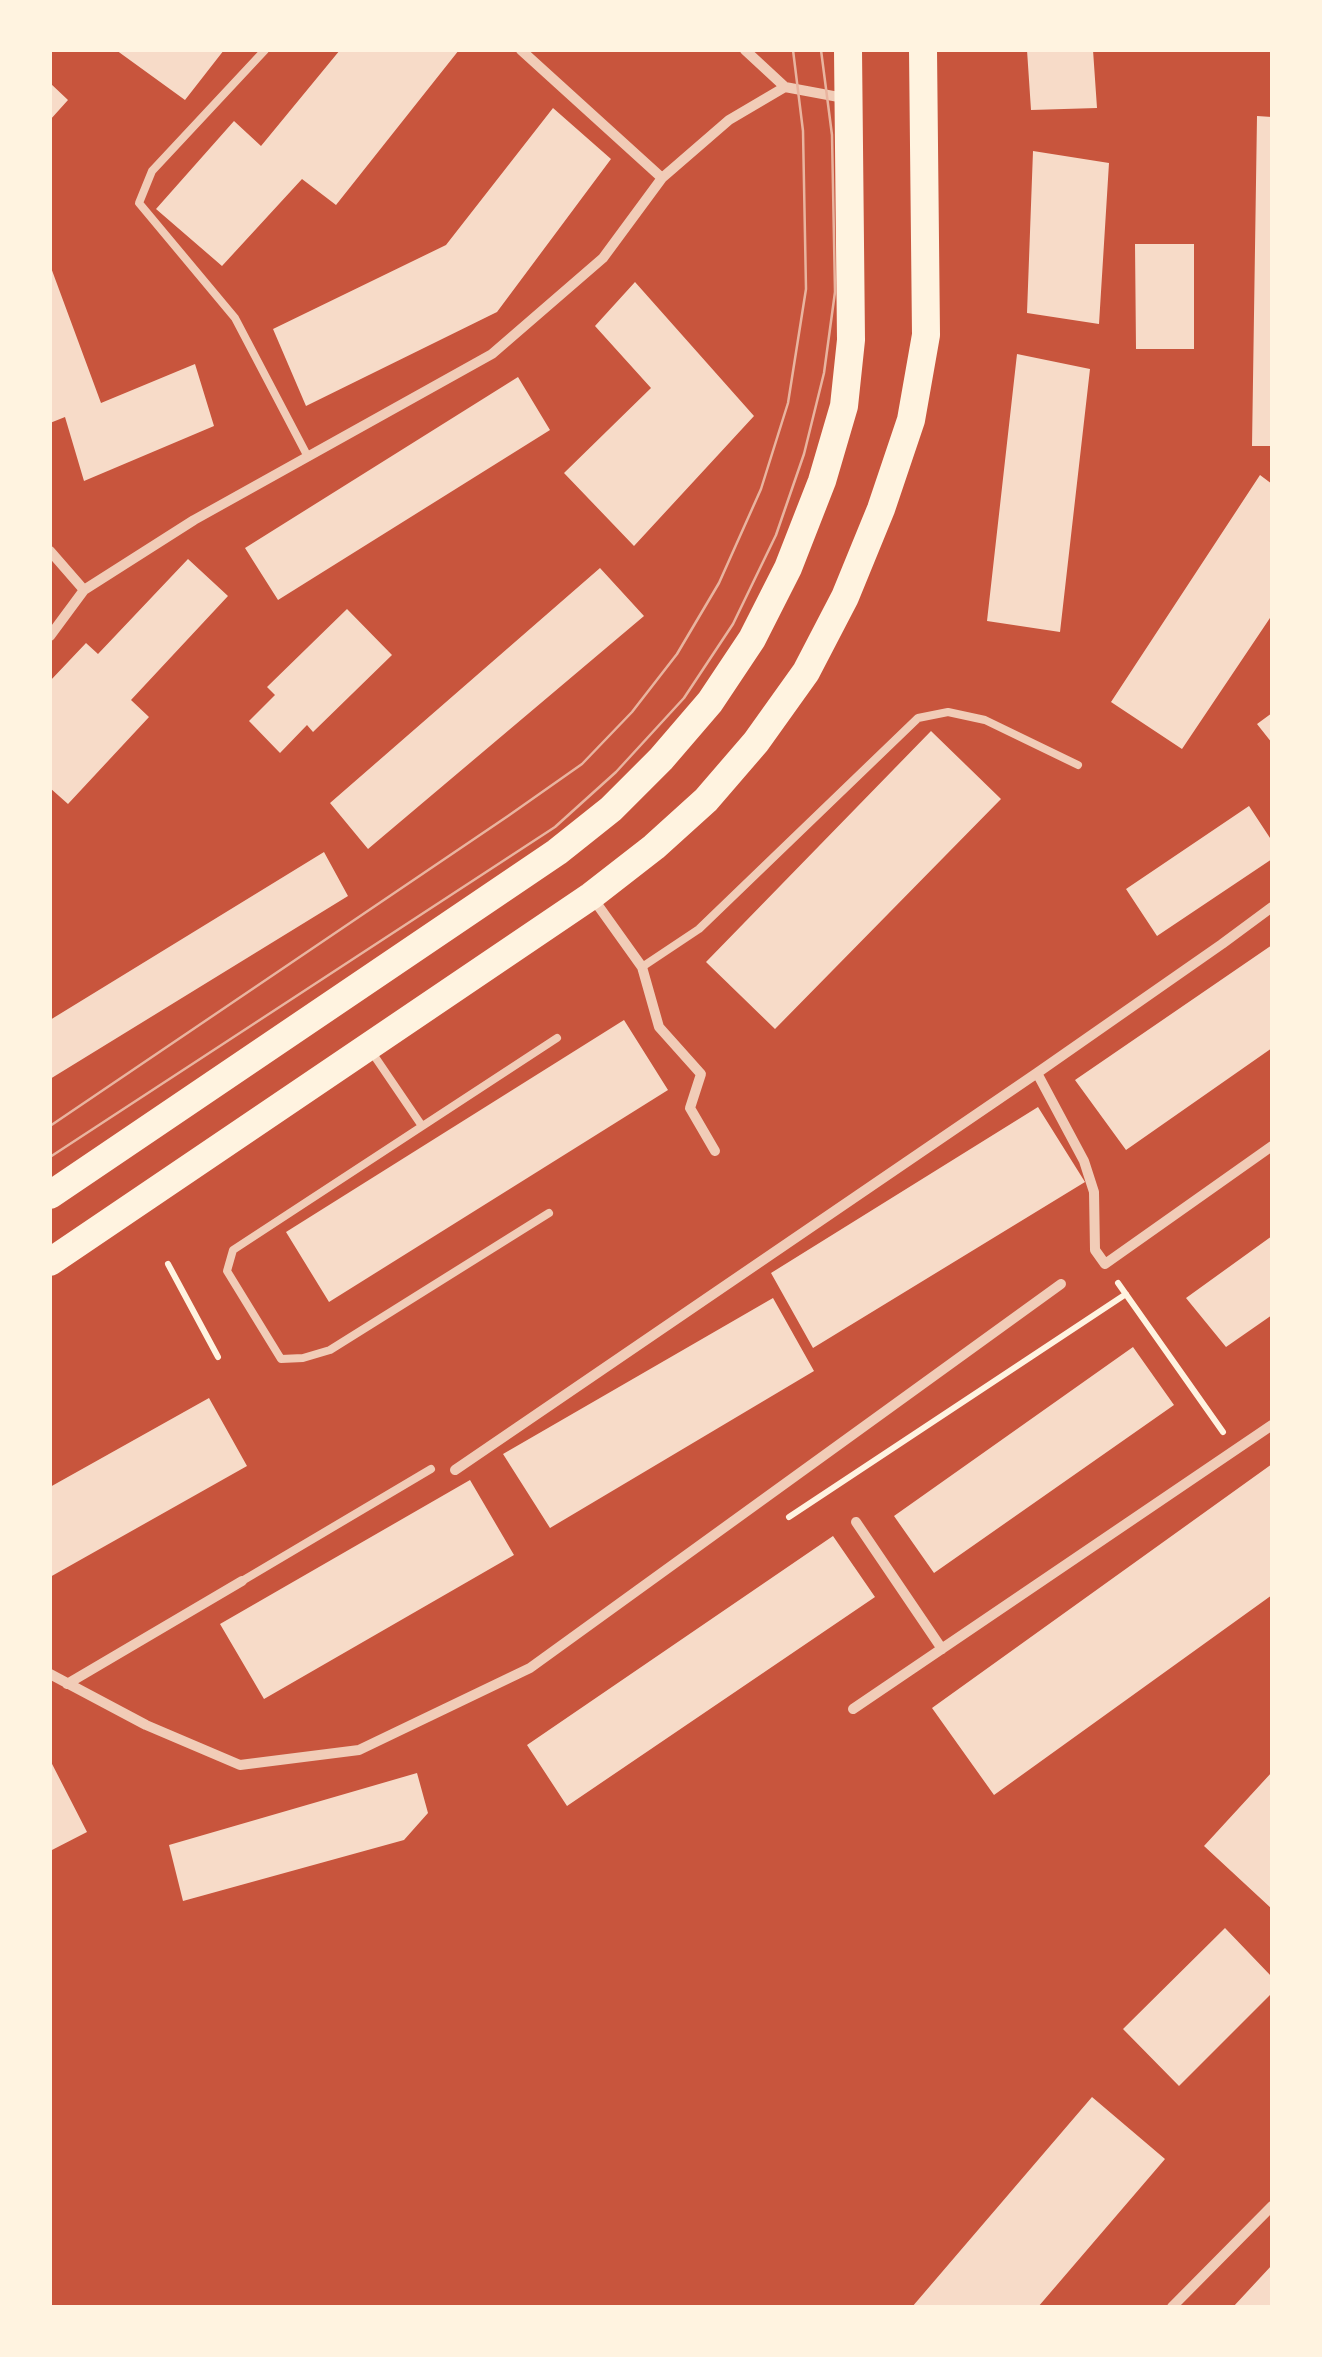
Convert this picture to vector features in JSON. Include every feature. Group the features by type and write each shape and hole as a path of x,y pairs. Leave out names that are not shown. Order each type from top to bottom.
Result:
{"highway":[{"path":"50,1195 557,852 611,810 710,702 752,639 788,568 822,481 844,406 851,340 848,50"},
{"path":"50,1262 591,896 654,848 706,800 756,742 806,672 846,597 911,420 926,335 922,50"}],"street":[{"path":"521,50 662,178"},
{"path":"746,50 784,87 848,99"},
{"path":"50,636 84,590 194,520 492,354 603,258 662,178 729,120 784,87"},
{"path":"50,551 84,590"},
{"path":"591,896 642,966 660,1027 701,1074 690,1108 715,1152"},
{"path":"455,1470 1037,1074 1272,907"},
{"path":"1037,1074 1084,1160 1094,1192 1095,1250 1105,1264 1272,1146"},
{"path":"50,1674 146,1726 240,1765 359,1750 530,1668 1061,1284"},
{"path":"852,1709 1272,1425"},
{"path":"856,1522 942,1648"},
{"path":"67,1684 242,1581"},
{"path":"1172,2307 1272,2206"}],"lane":[{"path":"264,50 152,171 140,203 234,318 308,456"},
{"path":"642,966 699,928 918,718 948,712 985,720 1078,765"},
{"path":"549,1213 330,1350 304,1358 282,1359 227,1271 233,1250 557,1038"},
{"path":"368,1046 422,1126"},
{"path":"242,1581 431,1470"}],"path":[{"path":"168,1264 218,1357"},
{"path":"1105,1264 1236,1450"},
{"path":"786,1519 1126,1294"}],"building":[{"path":"116,50 224,50 185,100"},
{"path":"340,50 459,50 336,205 302,179 222,266 156,209 234,121 261,146"},
{"path":"1027,50 1093,50 1097,108 1031,110"},
{"path":"50,83 68,100 50,120"},
{"path":"553,108 611,159 497,312 306,406 273,329 446,245"},
{"path":"1257,116 1272,117 1272,446 1252,446"},
{"path":"1033,151 1109,163 1099,324 1027,313"},
{"path":"1135,244 1194,244 1194,349 1136,349"},
{"path":"50,265 101,403 195,364 214,426 84,481 65,417 50,423"},
{"path":"635,282 754,416 634,546 564,473 651,388 595,326"},
{"path":"1017,354 1090,369 1060,632 987,621"},
{"path":"518,377 550,430 278,600 245,548"},
{"path":"1260,475 1272,484 1272,615 1182,749 1111,702"},
{"path":"188,559 228,596 131,700 149,717 68,804 50,788 50,681 86,643 98,654"},
{"path":"600,568 644,616 368,849 330,803"},
{"path":"347,609 392,655 313,732 307,725 280,753 249,721 275,695 267,687"},
{"path":"1272,713 1272,743 1257,724"},
{"path":"931,731 1001,799 775,1029 706,962"},
{"path":"1249,806 1272,841 1272,859 1157,936 1126,889"},
{"path":"324,852 348,896 50,1079 50,1020"},
{"path":"1272,945 1272,1048 1126,1150 1075,1080"},
{"path":"624,1020 668,1090 329,1302 286,1232"},
{"path":"1038,1107 1085,1182 813,1348 771,1273"},
{"path":"1272,1236 1272,1315 1226,1347 1186,1298"},
{"path":"773,1298 814,1371 550,1528 503,1454"},
{"path":"1133,1347 1174,1405 934,1573 894,1516"},
{"path":"209,1398 247,1466 50,1577 50,1487"},
{"path":"1272,1464 1272,1595 994,1795 932,1708"},
{"path":"470,1480 514,1555 264,1699 220,1624"},
{"path":"833,1536 875,1597 567,1806 527,1745"},
{"path":"50,1760 87,1832 50,1851"},
{"path":"1272,1772 1272,1909 1204,1846"},
{"path":"417,1773 428,1813 404,1840 183,1901 169,1845"},
{"path":"1225,1928 1272,1977 1272,1993 1179,2086 1123,2029"},
{"path":"1092,2097 1165,2159 1038,2307 912,2307"},
{"path":"1272,2265 1272,2307 1233,2307"}],"tram line":[{"path":"50,1126 582,764 632,712 677,654 719,583 761,489 788,403 806,289 803,131 793,50"},
{"path":"50,1157 555,827 616,772 684,698 733,624 776,535 804,454 824,373 835,292 832,135 821,50"}]}
